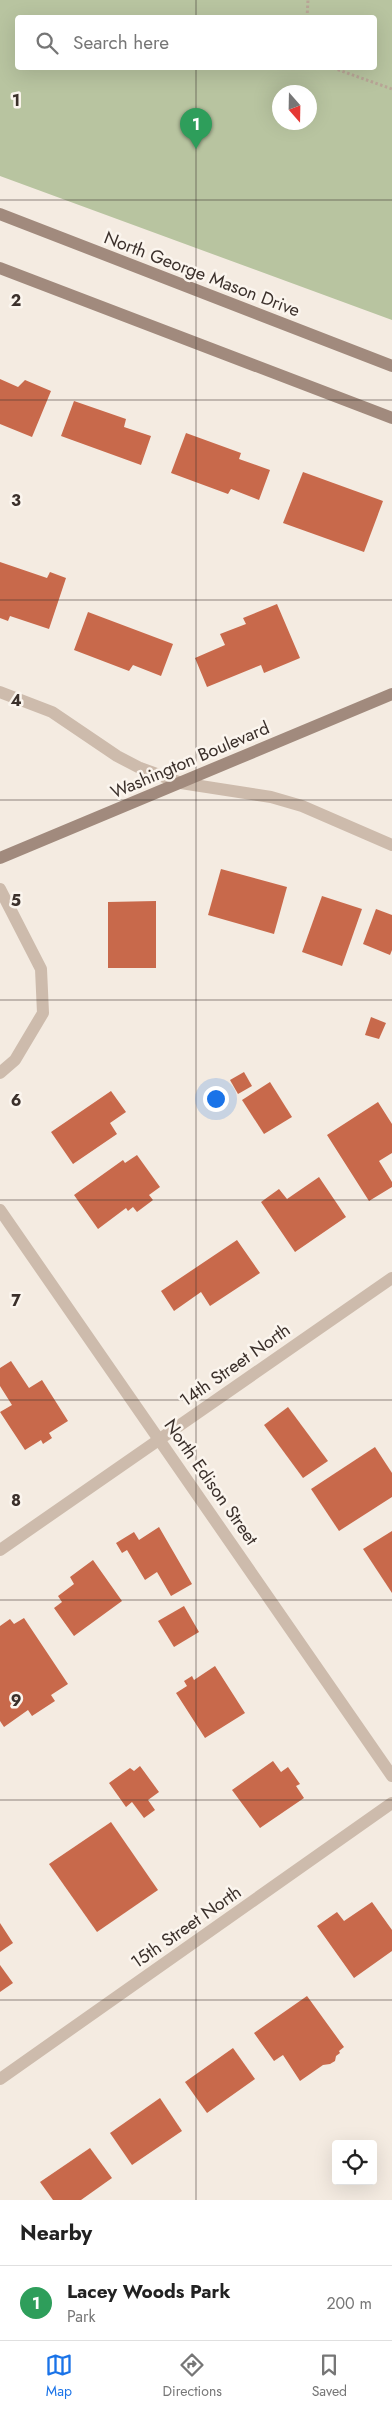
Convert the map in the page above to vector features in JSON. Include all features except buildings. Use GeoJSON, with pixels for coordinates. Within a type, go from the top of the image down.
{"type":"FeatureCollection","features":[{"type":"Feature","properties":{"kind":"main road","name":"North George Mason Drive"},"geometry":{"type":"LineString","coordinates":[[0,214],[392,366]]}},
{"type":"Feature","properties":{"kind":"main road"},"geometry":{"type":"LineString","coordinates":[[0,268],[392,418]]}},
{"type":"Feature","properties":{"kind":"main road","name":"Washington Boulevard"},"geometry":{"type":"LineString","coordinates":[[0,858],[392,694]]}},
{"type":"Feature","properties":{"kind":"street"},"geometry":{"type":"LineString","coordinates":[[0,692],[52,712],[117,756],[140,768],[181,783],[271,797],[302,806],[392,845]]}},
{"type":"Feature","properties":{"kind":"street"},"geometry":{"type":"LineString","coordinates":[[0,889],[41,969],[43,1012],[15,1060],[0,1073]]}},
{"type":"Feature","properties":{"kind":"street","name":"North Edison Street"},"geometry":{"type":"LineString","coordinates":[[0,1210],[392,1776]]}},
{"type":"Feature","properties":{"kind":"street","name":"14th Street North"},"geometry":{"type":"LineString","coordinates":[[0,1550],[392,1278]]}},
{"type":"Feature","properties":{"kind":"street","name":"15th Street North"},"geometry":{"type":"LineString","coordinates":[[0,2079],[392,1804]]}},
{"type":"Feature","properties":{"kind":"path"},"geometry":{"type":"LineString","coordinates":[[307,15],[308,0]]}},
{"type":"Feature","properties":{"kind":"path"},"geometry":{"type":"LineString","coordinates":[[339,70],[392,89]]}},
{"type":"Feature","properties":{"kind":"green space"},"geometry":{"type":"Polygon","coordinates":[[[0,0],[392,0],[392,320],[0,176],[0,0]]]}},
{"type":"Feature","properties":{"kind":"place","name":"Lacey Woods Park"},"geometry":{"type":"Point","coordinates":[196,149]}}]}
